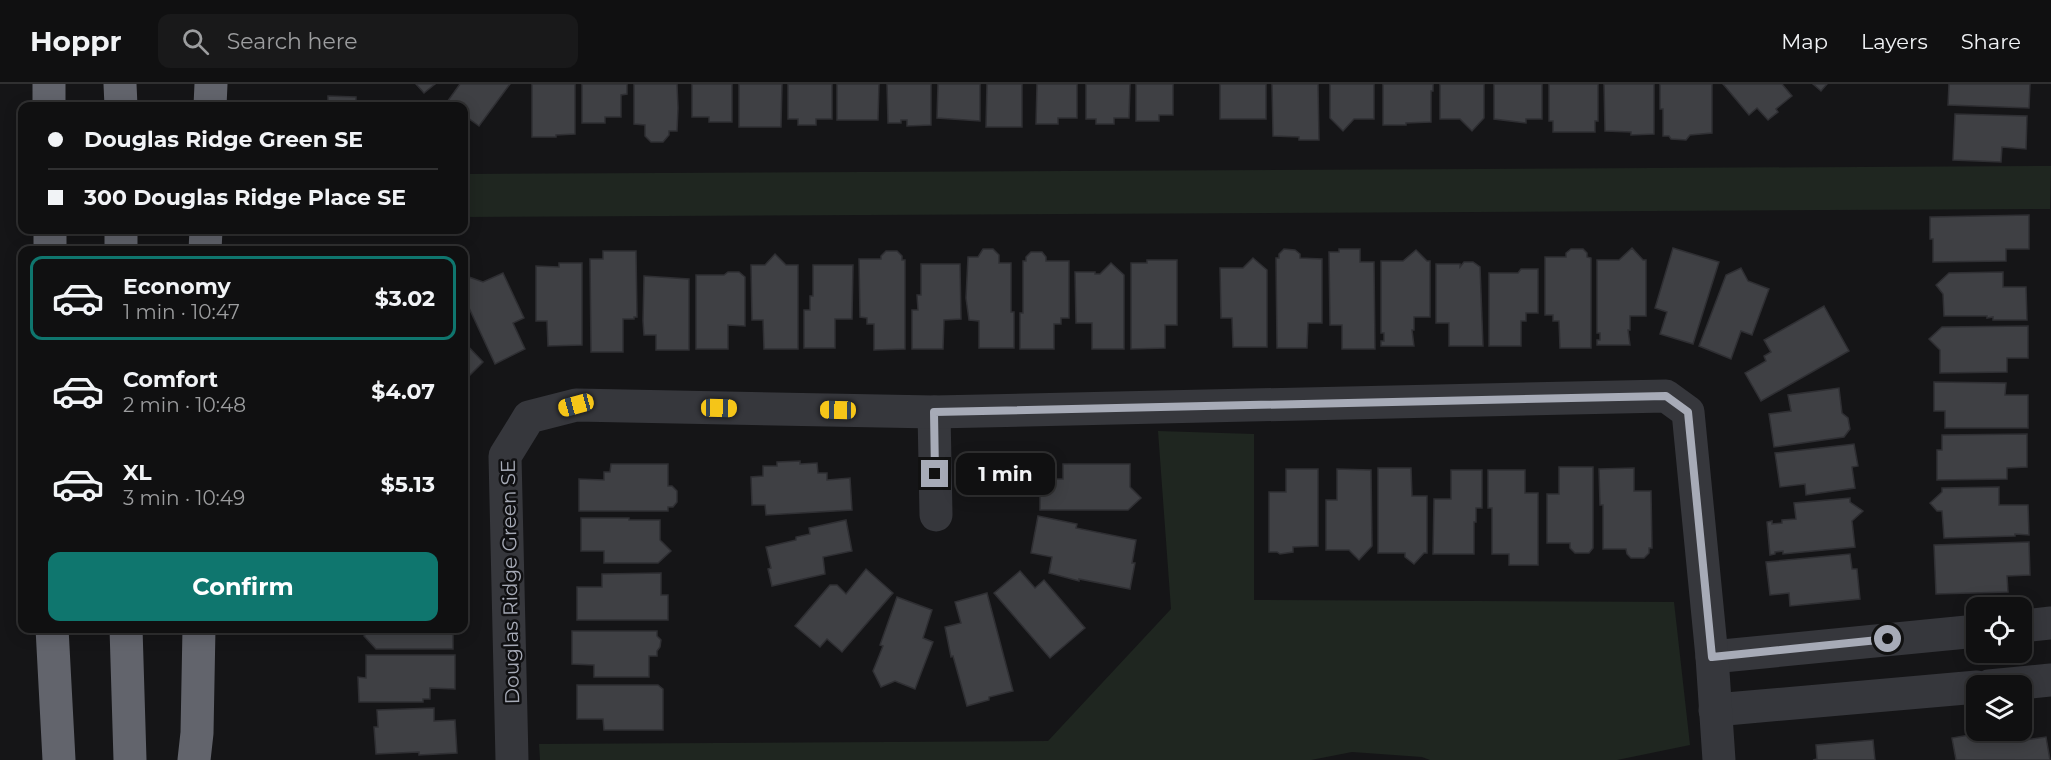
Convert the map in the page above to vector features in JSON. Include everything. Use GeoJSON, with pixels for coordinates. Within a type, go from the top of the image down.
{"type":"FeatureCollection","features":[{"type":"Feature","properties":{"kind":"highway"},"geometry":{"type":"LineString","coordinates":[[49,84],[49,102]]}},
{"type":"Feature","properties":{"kind":"highway"},"geometry":{"type":"LineString","coordinates":[[120,84],[121,102]]}},
{"type":"Feature","properties":{"kind":"highway"},"geometry":{"type":"LineString","coordinates":[[210,102],[211,84]]}},
{"type":"Feature","properties":{"kind":"highway"},"geometry":{"type":"LineString","coordinates":[[52,633],[59,760]]}},
{"type":"Feature","properties":{"kind":"highway"},"geometry":{"type":"LineString","coordinates":[[126,633],[130,760]]}},
{"type":"Feature","properties":{"kind":"highway"},"geometry":{"type":"LineString","coordinates":[[194,760],[197,734],[199,633]]}},
{"type":"Feature","properties":{"kind":"street","name":"Douglas Ridge Green SE"},"geometry":{"type":"LineString","coordinates":[[512,760],[505,456],[529,417],[576,405],[934,412],[1666,396],[1688,412],[1712,657],[1719,760]]}},
{"type":"Feature","properties":{"kind":"street"},"geometry":{"type":"LineString","coordinates":[[934,412],[936,516]]}},
{"type":"Feature","properties":{"kind":"street"},"geometry":{"type":"LineString","coordinates":[[2032,625],[2051,623]]}},
{"type":"Feature","properties":{"kind":"street"},"geometry":{"type":"LineString","coordinates":[[1712,657],[1966,632]]}},
{"type":"Feature","properties":{"kind":"street"},"geometry":{"type":"LineString","coordinates":[[2032,682],[2051,680]]}},
{"type":"Feature","properties":{"kind":"street"},"geometry":{"type":"LineString","coordinates":[[1715,710],[1966,688]]}},
{"type":"Feature","properties":{"kind":"shaded area"},"geometry":{"type":"Polygon","coordinates":[[[2051,166],[2050,209],[468,217],[468,174],[2051,166]]]}},
{"type":"Feature","properties":{"kind":"shaded area"},"geometry":{"type":"Polygon","coordinates":[[[1158,431],[1254,434],[1254,600],[1674,602],[1690,745],[1617,760],[1430,760],[1422,757],[1352,752],[1311,760],[540,760],[539,744],[1048,741],[1171,609],[1158,431]]]}},
{"type":"Feature","properties":{"kind":"building"},"geometry":{"type":"Polygon","coordinates":[[[416,84],[435,84],[424,93],[416,84]]]}},
{"type":"Feature","properties":{"kind":"building"},"geometry":{"type":"Polygon","coordinates":[[[460,84],[510,84],[479,126],[468,118],[468,102],[447,102],[460,84]]]}},
{"type":"Feature","properties":{"kind":"building"},"geometry":{"type":"Polygon","coordinates":[[[532,84],[575,84],[575,134],[532,137],[532,84]]]}},
{"type":"Feature","properties":{"kind":"building"},"geometry":{"type":"Polygon","coordinates":[[[582,84],[627,84],[627,94],[621,95],[621,117],[605,117],[605,123],[582,123],[582,84]]]}},
{"type":"Feature","properties":{"kind":"building"},"geometry":{"type":"Polygon","coordinates":[[[634,84],[677,84],[677,131],[669,131],[669,135],[663,142],[651,142],[645,136],[645,125],[634,124],[634,84]]]}},
{"type":"Feature","properties":{"kind":"building"},"geometry":{"type":"Polygon","coordinates":[[[692,84],[732,84],[732,122],[709,122],[709,117],[692,117],[692,84]]]}},
{"type":"Feature","properties":{"kind":"building"},"geometry":{"type":"Polygon","coordinates":[[[739,84],[782,84],[781,127],[739,127],[739,84]]]}},
{"type":"Feature","properties":{"kind":"building"},"geometry":{"type":"Polygon","coordinates":[[[788,84],[832,84],[832,119],[816,119],[816,125],[798,125],[798,119],[788,119],[788,84]]]}},
{"type":"Feature","properties":{"kind":"building"},"geometry":{"type":"Polygon","coordinates":[[[837,84],[879,84],[878,120],[837,120],[837,84]]]}},
{"type":"Feature","properties":{"kind":"building"},"geometry":{"type":"Polygon","coordinates":[[[887,84],[931,84],[931,125],[907,126],[907,120],[901,120],[901,123],[888,123],[887,84]]]}},
{"type":"Feature","properties":{"kind":"building"},"geometry":{"type":"Polygon","coordinates":[[[938,84],[980,84],[980,121],[937,118],[938,84]]]}},
{"type":"Feature","properties":{"kind":"building"},"geometry":{"type":"Polygon","coordinates":[[[987,84],[1022,84],[1022,127],[986,127],[987,84]]]}},
{"type":"Feature","properties":{"kind":"building"},"geometry":{"type":"Polygon","coordinates":[[[1037,84],[1077,84],[1077,118],[1058,118],[1058,124],[1036,124],[1037,84]]]}},
{"type":"Feature","properties":{"kind":"building"},"geometry":{"type":"Polygon","coordinates":[[[1086,84],[1130,84],[1129,118],[1114,118],[1114,124],[1096,124],[1096,119],[1086,119],[1086,84]]]}},
{"type":"Feature","properties":{"kind":"building"},"geometry":{"type":"Polygon","coordinates":[[[1136,84],[1173,84],[1173,115],[1159,115],[1159,121],[1136,121],[1136,84]]]}},
{"type":"Feature","properties":{"kind":"building"},"geometry":{"type":"Polygon","coordinates":[[[1220,84],[1266,84],[1266,119],[1220,119],[1220,84]]]}},
{"type":"Feature","properties":{"kind":"building"},"geometry":{"type":"Polygon","coordinates":[[[1272,84],[1318,84],[1319,140],[1273,136],[1272,84]]]}},
{"type":"Feature","properties":{"kind":"building"},"geometry":{"type":"Polygon","coordinates":[[[1330,84],[1374,84],[1374,119],[1354,119],[1343,131],[1330,118],[1330,84]]]}},
{"type":"Feature","properties":{"kind":"building"},"geometry":{"type":"Polygon","coordinates":[[[1383,84],[1433,84],[1431,122],[1383,125],[1383,84]]]}},
{"type":"Feature","properties":{"kind":"building"},"geometry":{"type":"Polygon","coordinates":[[[1440,84],[1484,84],[1484,118],[1472,131],[1460,119],[1440,119],[1440,84]]]}},
{"type":"Feature","properties":{"kind":"building"},"geometry":{"type":"Polygon","coordinates":[[[1494,84],[1542,84],[1542,119],[1526,119],[1526,123],[1494,119],[1494,84]]]}},
{"type":"Feature","properties":{"kind":"building"},"geometry":{"type":"Polygon","coordinates":[[[1549,84],[1598,84],[1598,121],[1595,121],[1595,132],[1553,132],[1553,121],[1549,121],[1549,84]]]}},
{"type":"Feature","properties":{"kind":"building"},"geometry":{"type":"Polygon","coordinates":[[[1604,84],[1654,84],[1654,134],[1631,135],[1631,132],[1605,131],[1604,84]]]}},
{"type":"Feature","properties":{"kind":"building"},"geometry":{"type":"Polygon","coordinates":[[[1660,84],[1712,84],[1712,133],[1690,135],[1686,140],[1663,136],[1660,84]]]}},
{"type":"Feature","properties":{"kind":"building"},"geometry":{"type":"Polygon","coordinates":[[[1723,84],[1782,84],[1792,96],[1776,109],[1778,112],[1768,120],[1757,108],[1749,115],[1723,84]]]}},
{"type":"Feature","properties":{"kind":"building"},"geometry":{"type":"Polygon","coordinates":[[[1813,84],[1827,84],[1821,91],[1813,84]]]}},
{"type":"Feature","properties":{"kind":"building"},"geometry":{"type":"Polygon","coordinates":[[[1949,84],[2030,84],[2029,108],[1948,105],[1949,84]]]}},
{"type":"Feature","properties":{"kind":"building"},"geometry":{"type":"Polygon","coordinates":[[[328,96],[356,97],[356,102],[328,102],[328,96]]]}},
{"type":"Feature","properties":{"kind":"building"},"geometry":{"type":"Polygon","coordinates":[[[1955,114],[2027,116],[2026,149],[2002,147],[2001,162],[1953,160],[1955,114]]]}},
{"type":"Feature","properties":{"kind":"building"},"geometry":{"type":"Polygon","coordinates":[[[2029,215],[2029,249],[2006,249],[2006,261],[1933,262],[1930,217],[2029,215]]]}},
{"type":"Feature","properties":{"kind":"building"},"geometry":{"type":"Polygon","coordinates":[[[1632,248],[1643,260],[1646,260],[1646,316],[1630,316],[1630,330],[1628,330],[1630,345],[1597,345],[1600,333],[1597,333],[1597,260],[1619,260],[1632,248]]]}},
{"type":"Feature","properties":{"kind":"building"},"geometry":{"type":"Polygon","coordinates":[[[1673,248],[1719,262],[1693,344],[1660,334],[1667,312],[1655,308],[1673,248]]]}},
{"type":"Feature","properties":{"kind":"building"},"geometry":{"type":"Polygon","coordinates":[[[983,249],[993,249],[999,255],[999,263],[1011,263],[1014,348],[979,348],[979,321],[969,320],[966,298],[968,257],[978,257],[983,249]]]}},
{"type":"Feature","properties":{"kind":"building"},"geometry":{"type":"Polygon","coordinates":[[[1284,249],[1295,250],[1300,254],[1300,258],[1322,259],[1322,323],[1308,323],[1307,348],[1277,348],[1276,258],[1279,258],[1279,254],[1284,249]]]}},
{"type":"Feature","properties":{"kind":"building"},"geometry":{"type":"Polygon","coordinates":[[[1339,249],[1360,249],[1360,262],[1374,262],[1375,349],[1342,349],[1342,325],[1330,325],[1329,252],[1339,252],[1339,249]]]}},
{"type":"Feature","properties":{"kind":"building"},"geometry":{"type":"Polygon","coordinates":[[[1571,249],[1583,249],[1587,257],[1591,258],[1591,348],[1560,348],[1559,321],[1553,321],[1553,315],[1545,315],[1545,257],[1566,257],[1566,253],[1571,249]]]}},
{"type":"Feature","properties":{"kind":"building"},"geometry":{"type":"Polygon","coordinates":[[[1416,250],[1427,261],[1430,261],[1430,317],[1414,317],[1414,330],[1412,330],[1414,346],[1381,346],[1384,333],[1381,333],[1381,261],[1403,261],[1416,250]]]}},
{"type":"Feature","properties":{"kind":"building"},"geometry":{"type":"Polygon","coordinates":[[[603,251],[636,251],[637,317],[623,319],[623,352],[591,352],[590,259],[603,259],[603,251]]]}},
{"type":"Feature","properties":{"kind":"building"},"geometry":{"type":"Polygon","coordinates":[[[886,251],[897,251],[902,256],[902,260],[905,260],[905,349],[874,350],[874,324],[867,324],[867,318],[860,317],[859,259],[881,259],[886,251]]]}},
{"type":"Feature","properties":{"kind":"building"},"geometry":{"type":"Polygon","coordinates":[[[1031,252],[1042,252],[1046,261],[1069,261],[1069,318],[1061,318],[1061,324],[1054,324],[1054,349],[1020,349],[1023,261],[1026,261],[1026,257],[1031,252]]]}},
{"type":"Feature","properties":{"kind":"building"},"geometry":{"type":"Polygon","coordinates":[[[775,254],[786,265],[798,265],[798,349],[764,349],[763,320],[752,320],[751,265],[765,265],[775,254]]]}},
{"type":"Feature","properties":{"kind":"building"},"geometry":{"type":"Polygon","coordinates":[[[1253,258],[1267,270],[1267,347],[1233,347],[1232,318],[1221,318],[1220,268],[1243,268],[1253,258]]]}},
{"type":"Feature","properties":{"kind":"building"},"geometry":{"type":"Polygon","coordinates":[[[1147,260],[1177,260],[1177,325],[1165,325],[1165,348],[1131,349],[1131,263],[1147,263],[1147,260]]]}},
{"type":"Feature","properties":{"kind":"building"},"geometry":{"type":"Polygon","coordinates":[[[1464,262],[1473,262],[1480,267],[1483,346],[1449,346],[1449,323],[1436,323],[1436,264],[1460,264],[1460,267],[1464,262]]]}},
{"type":"Feature","properties":{"kind":"building"},"geometry":{"type":"Polygon","coordinates":[[[559,263],[582,263],[582,345],[548,346],[547,321],[536,321],[536,266],[559,267],[559,263]]]}},
{"type":"Feature","properties":{"kind":"building"},"geometry":{"type":"Polygon","coordinates":[[[1111,263],[1124,275],[1124,349],[1092,349],[1092,323],[1076,323],[1075,272],[1100,274],[1111,263]]]}},
{"type":"Feature","properties":{"kind":"building"},"geometry":{"type":"Polygon","coordinates":[[[921,264],[960,264],[961,319],[944,320],[943,349],[912,349],[912,310],[918,310],[917,295],[921,295],[921,264]]]}},
{"type":"Feature","properties":{"kind":"building"},"geometry":{"type":"Polygon","coordinates":[[[813,265],[853,265],[852,319],[835,319],[835,348],[804,348],[804,310],[810,310],[810,296],[813,296],[813,265]]]}},
{"type":"Feature","properties":{"kind":"building"},"geometry":{"type":"Polygon","coordinates":[[[1741,268],[1748,281],[1769,289],[1752,335],[1741,331],[1731,359],[1699,346],[1726,275],[1741,268]]]}},
{"type":"Feature","properties":{"kind":"building"},"geometry":{"type":"Polygon","coordinates":[[[1521,269],[1538,269],[1538,313],[1526,313],[1526,321],[1521,321],[1521,346],[1489,346],[1489,273],[1518,273],[1521,269]]]}},
{"type":"Feature","properties":{"kind":"building"},"geometry":{"type":"Polygon","coordinates":[[[728,272],[739,272],[745,277],[745,326],[728,325],[728,349],[696,349],[696,275],[724,275],[728,272]]]}},
{"type":"Feature","properties":{"kind":"building"},"geometry":{"type":"Polygon","coordinates":[[[2003,272],[2003,287],[2026,287],[2027,320],[1993,320],[1993,317],[1987,318],[1987,316],[1944,316],[1943,294],[1936,285],[1949,273],[2003,272]]]}},
{"type":"Feature","properties":{"kind":"building"},"geometry":{"type":"Polygon","coordinates":[[[503,273],[524,318],[513,323],[525,349],[495,364],[468,306],[469,277],[483,282],[503,273]]]}},
{"type":"Feature","properties":{"kind":"building"},"geometry":{"type":"Polygon","coordinates":[[[644,276],[689,279],[689,350],[656,350],[656,335],[644,335],[644,276]]]}},
{"type":"Feature","properties":{"kind":"building"},"geometry":{"type":"Polygon","coordinates":[[[1824,306],[1849,351],[1761,401],[1745,373],[1766,361],[1764,356],[1771,352],[1764,340],[1824,306]]]}},
{"type":"Feature","properties":{"kind":"building"},"geometry":{"type":"Polygon","coordinates":[[[2028,326],[2028,358],[2007,358],[2007,372],[1940,373],[1940,350],[1929,339],[1942,327],[2028,326]]]}},
{"type":"Feature","properties":{"kind":"building"},"geometry":{"type":"Polygon","coordinates":[[[468,346],[483,362],[468,377],[468,346]]]}},
{"type":"Feature","properties":{"kind":"building"},"geometry":{"type":"Polygon","coordinates":[[[1934,382],[2006,383],[2005,395],[2028,395],[2028,428],[1945,428],[1945,411],[1934,411],[1934,382]]]}},
{"type":"Feature","properties":{"kind":"building"},"geometry":{"type":"Polygon","coordinates":[[[1839,388],[1842,413],[1848,418],[1850,429],[1844,437],[1774,447],[1769,414],[1791,411],[1788,395],[1839,388]]]}},
{"type":"Feature","properties":{"kind":"building"},"geometry":{"type":"Polygon","coordinates":[[[2027,434],[2027,467],[2007,468],[2007,479],[1937,480],[1937,450],[1942,450],[1942,435],[2027,434]]]}},
{"type":"Feature","properties":{"kind":"building"},"geometry":{"type":"Polygon","coordinates":[[[1854,444],[1858,466],[1852,467],[1855,488],[1806,495],[1805,484],[1780,487],[1775,453],[1854,444]]]}},
{"type":"Feature","properties":{"kind":"building"},"geometry":{"type":"Polygon","coordinates":[[[800,461],[800,464],[817,463],[818,473],[827,473],[827,480],[850,478],[852,510],[766,515],[765,505],[752,505],[751,477],[763,476],[763,466],[777,466],[777,462],[800,461]]]}},
{"type":"Feature","properties":{"kind":"building"},"geometry":{"type":"Polygon","coordinates":[[[611,464],[668,464],[668,486],[672,486],[677,491],[677,502],[673,507],[668,507],[668,511],[579,511],[579,479],[604,480],[604,472],[610,472],[611,464]]]}},
{"type":"Feature","properties":{"kind":"building"},"geometry":{"type":"Polygon","coordinates":[[[1063,464],[1130,464],[1130,487],[1141,498],[1128,510],[1040,510],[1040,479],[1063,479],[1063,464]]]}},
{"type":"Feature","properties":{"kind":"building"},"geometry":{"type":"Polygon","coordinates":[[[1559,467],[1593,467],[1593,548],[1589,553],[1575,553],[1570,548],[1570,543],[1547,543],[1547,494],[1559,494],[1559,467]]]}},
{"type":"Feature","properties":{"kind":"building"},"geometry":{"type":"Polygon","coordinates":[[[1378,468],[1411,468],[1412,496],[1427,496],[1427,553],[1424,553],[1414,564],[1405,557],[1405,553],[1378,553],[1378,468]]]}},
{"type":"Feature","properties":{"kind":"building"},"geometry":{"type":"Polygon","coordinates":[[[1634,468],[1634,491],[1651,491],[1652,548],[1649,548],[1649,553],[1644,558],[1631,558],[1626,549],[1603,549],[1603,505],[1600,505],[1599,469],[1634,468]]]}},
{"type":"Feature","properties":{"kind":"building"},"geometry":{"type":"Polygon","coordinates":[[[1286,469],[1318,469],[1318,546],[1293,547],[1293,552],[1280,554],[1269,552],[1269,492],[1286,492],[1286,469]]]}},
{"type":"Feature","properties":{"kind":"building"},"geometry":{"type":"Polygon","coordinates":[[[1337,469],[1371,470],[1372,546],[1359,560],[1349,550],[1326,550],[1326,500],[1337,500],[1337,469]]]}},
{"type":"Feature","properties":{"kind":"building"},"geometry":{"type":"Polygon","coordinates":[[[1451,470],[1482,470],[1482,508],[1476,508],[1474,554],[1433,554],[1434,499],[1451,499],[1451,470]]]}},
{"type":"Feature","properties":{"kind":"building"},"geometry":{"type":"Polygon","coordinates":[[[1488,470],[1525,470],[1525,493],[1538,493],[1538,565],[1509,565],[1509,554],[1492,554],[1492,508],[1488,508],[1488,470]]]}},
{"type":"Feature","properties":{"kind":"building"},"geometry":{"type":"Polygon","coordinates":[[[1999,487],[1999,505],[2028,505],[2029,535],[1944,538],[1942,511],[1937,511],[1930,503],[1942,492],[1942,488],[1999,487]]]}},
{"type":"Feature","properties":{"kind":"building"},"geometry":{"type":"Polygon","coordinates":[[[1850,498],[1850,502],[1863,511],[1852,521],[1855,547],[1783,554],[1783,551],[1770,555],[1767,522],[1782,523],[1782,520],[1796,519],[1794,503],[1850,498]]]}},
{"type":"Feature","properties":{"kind":"building"},"geometry":{"type":"Polygon","coordinates":[[[1038,516],[1077,524],[1076,528],[1136,540],[1132,563],[1135,563],[1130,589],[1079,579],[1079,581],[1049,573],[1052,557],[1031,553],[1038,516]]]}},
{"type":"Feature","properties":{"kind":"building"},"geometry":{"type":"Polygon","coordinates":[[[581,518],[660,520],[660,540],[671,551],[658,563],[604,563],[604,551],[581,551],[581,518]]]}},
{"type":"Feature","properties":{"kind":"building"},"geometry":{"type":"Polygon","coordinates":[[[846,520],[852,551],[823,557],[825,574],[772,586],[766,547],[810,534],[809,528],[846,520]]]}},
{"type":"Feature","properties":{"kind":"building"},"geometry":{"type":"Polygon","coordinates":[[[2029,542],[2030,575],[2007,576],[2008,592],[1936,594],[1934,545],[2029,542]]]}},
{"type":"Feature","properties":{"kind":"building"},"geometry":{"type":"Polygon","coordinates":[[[1850,554],[1852,569],[1857,569],[1860,599],[1790,606],[1789,593],[1770,595],[1766,562],[1850,554]]]}},
{"type":"Feature","properties":{"kind":"building"},"geometry":{"type":"Polygon","coordinates":[[[866,569],[893,593],[842,652],[827,639],[820,647],[795,626],[830,585],[837,585],[846,594],[866,569]]]}},
{"type":"Feature","properties":{"kind":"building"},"geometry":{"type":"Polygon","coordinates":[[[1020,571],[1035,588],[1044,580],[1085,628],[1050,658],[994,593],[1020,571]]]}},
{"type":"Feature","properties":{"kind":"building"},"geometry":{"type":"Polygon","coordinates":[[[661,573],[661,595],[668,595],[668,620],[577,620],[577,587],[602,587],[602,574],[661,573]]]}},
{"type":"Feature","properties":{"kind":"building"},"geometry":{"type":"Polygon","coordinates":[[[987,593],[1013,691],[967,706],[953,656],[951,657],[945,627],[961,623],[955,602],[987,593]]]}},
{"type":"Feature","properties":{"kind":"building"},"geometry":{"type":"Polygon","coordinates":[[[897,597],[932,610],[923,638],[933,642],[915,689],[895,681],[881,687],[873,671],[897,597]]]}},
{"type":"Feature","properties":{"kind":"building"},"geometry":{"type":"Polygon","coordinates":[[[572,631],[657,631],[657,636],[661,640],[660,647],[657,656],[649,656],[649,677],[594,677],[594,665],[572,664],[572,631]]]}},
{"type":"Feature","properties":{"kind":"building"},"geometry":{"type":"Polygon","coordinates":[[[367,633],[453,633],[453,649],[376,649],[364,636],[367,633]]]}},
{"type":"Feature","properties":{"kind":"building"},"geometry":{"type":"Polygon","coordinates":[[[366,655],[455,655],[455,689],[430,688],[430,699],[423,699],[423,702],[359,702],[358,677],[366,678],[366,655]]]}},
{"type":"Feature","properties":{"kind":"building"},"geometry":{"type":"Polygon","coordinates":[[[577,685],[658,685],[663,689],[663,730],[604,730],[603,719],[577,719],[577,685]]]}},
{"type":"Feature","properties":{"kind":"building"},"geometry":{"type":"Polygon","coordinates":[[[434,708],[434,721],[455,720],[457,753],[376,754],[374,727],[378,727],[377,710],[434,708]]]}},
{"type":"Feature","properties":{"kind":"building"},"geometry":{"type":"Polygon","coordinates":[[[1966,736],[1966,741],[2032,741],[2032,739],[2046,737],[2050,760],[1956,760],[1952,738],[1966,736]]]}},
{"type":"Feature","properties":{"kind":"building"},"geometry":{"type":"Polygon","coordinates":[[[1873,740],[1875,760],[1813,760],[1817,759],[1816,745],[1873,740]]]}},
{"type":"Feature","properties":{"kind":"route"},"geometry":{"type":"LineString","coordinates":[[935,474],[934,412],[1666,396],[1688,412],[1712,657],[1888,639]]}}]}
